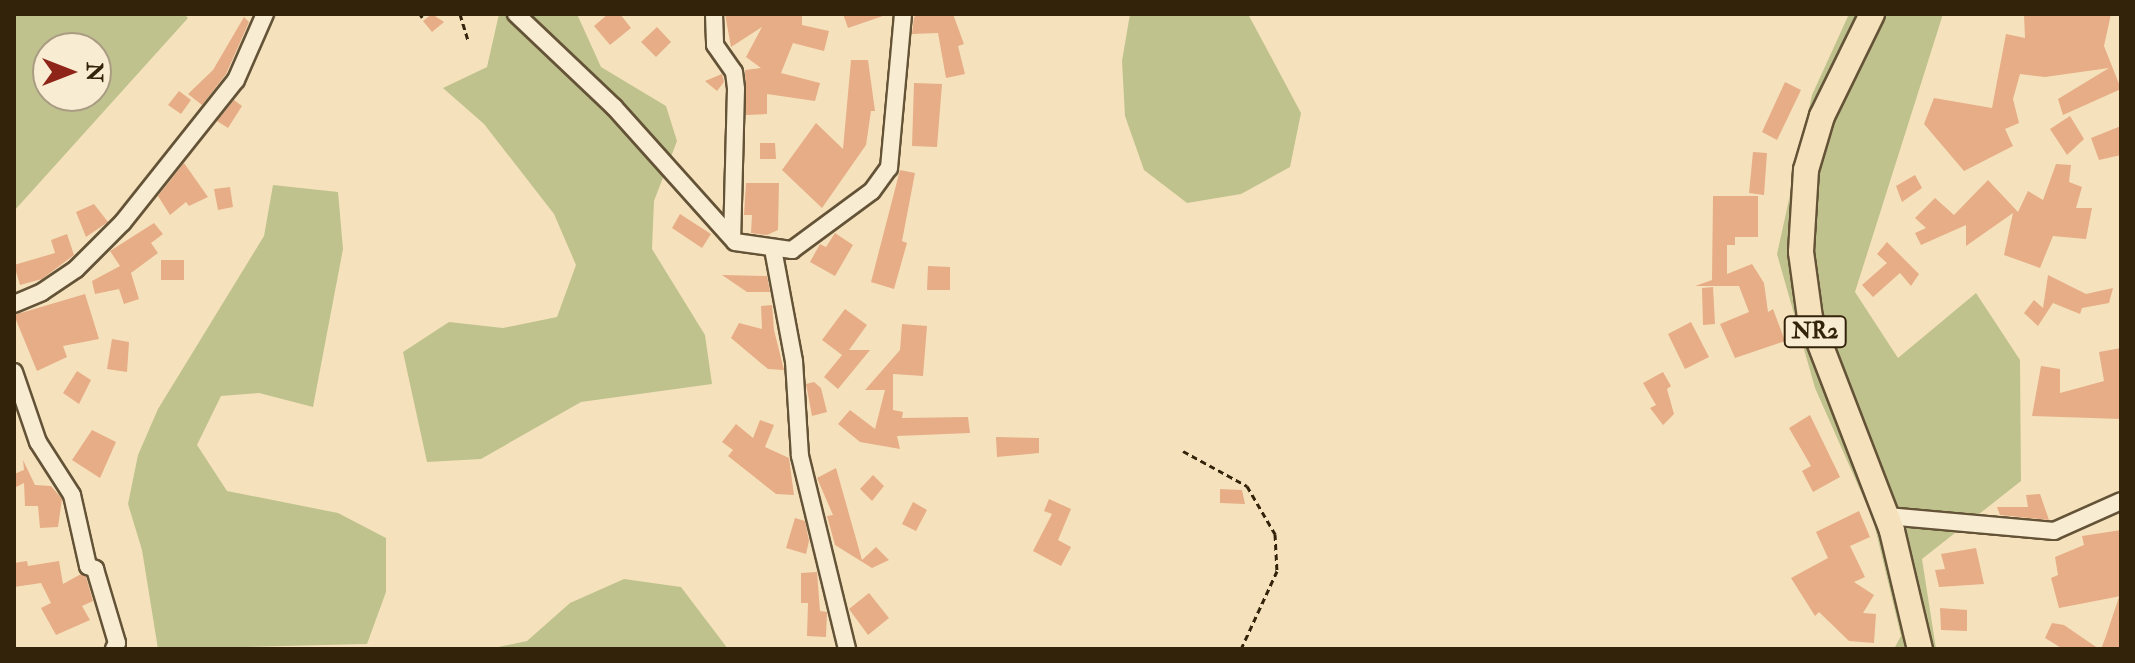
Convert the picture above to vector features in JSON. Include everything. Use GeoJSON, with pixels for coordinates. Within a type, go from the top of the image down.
{"type":"FeatureCollection","features":[{"type":"Feature","properties":{"kind":"highway","name":"NR2"},"geometry":{"type":"LineString","coordinates":[[1872,14],[1822,116],[1800,212],[1810,318],[1887,516],[1920,649]]}},
{"type":"Feature","properties":{"kind":"street"},"geometry":{"type":"LineString","coordinates":[[14,304],[42,292],[76,269],[123,222],[236,80],[265,14]]}},
{"type":"Feature","properties":{"kind":"street"},"geometry":{"type":"LineString","coordinates":[[516,14],[614,107],[735,242],[792,250],[872,191],[889,168],[903,14]]}},
{"type":"Feature","properties":{"kind":"street"},"geometry":{"type":"LineString","coordinates":[[714,14],[715,45],[734,72],[736,89],[732,237]]}},
{"type":"Feature","properties":{"kind":"street"},"geometry":{"type":"LineString","coordinates":[[773,249],[794,361],[800,456],[847,649]]}},
{"type":"Feature","properties":{"kind":"street"},"geometry":{"type":"LineString","coordinates":[[14,372],[38,442],[72,495],[88,566],[95,569],[117,643],[114,649]]}},
{"type":"Feature","properties":{"kind":"street"},"geometry":{"type":"LineString","coordinates":[[1887,516],[2054,531],[2121,501]]}},
{"type":"Feature","properties":{"kind":"path"},"geometry":{"type":"LineString","coordinates":[[460,14],[468,41]]}},
{"type":"Feature","properties":{"kind":"path"},"geometry":{"type":"LineString","coordinates":[[1183,451],[1247,486],[1275,534],[1277,571],[1241,649]]}},
{"type":"Feature","properties":{"kind":"green space"},"geometry":{"type":"Polygon","coordinates":[[[14,14],[184,14],[188,18],[112,102],[112,32],[32,32],[32,112],[103,112],[14,211],[14,14]]]}},
{"type":"Feature","properties":{"kind":"green space"},"geometry":{"type":"Polygon","coordinates":[[[499,14],[577,14],[601,67],[666,106],[677,141],[654,201],[652,249],[705,335],[712,384],[581,402],[481,459],[427,462],[403,352],[449,322],[503,328],[557,317],[576,265],[554,214],[484,124],[443,88],[487,67],[499,14]]]}},
{"type":"Feature","properties":{"kind":"green space"},"geometry":{"type":"Polygon","coordinates":[[[1130,14],[1248,14],[1301,113],[1290,167],[1241,194],[1187,203],[1144,170],[1125,116],[1122,61],[1130,14]]]}},
{"type":"Feature","properties":{"kind":"green space"},"geometry":{"type":"Polygon","coordinates":[[[1849,14],[1943,14],[1855,292],[1898,358],[1976,293],[2020,360],[2021,481],[1922,559],[1936,649],[1894,649],[1901,636],[1873,519],[1815,388],[1777,254],[1812,95],[1849,14]]]}},
{"type":"Feature","properties":{"kind":"green space"},"geometry":{"type":"Polygon","coordinates":[[[273,185],[338,192],[343,249],[313,407],[259,393],[221,396],[197,445],[227,491],[338,513],[386,538],[386,592],[367,644],[158,649],[142,550],[128,504],[138,455],[158,409],[264,236],[273,185]]]}},
{"type":"Feature","properties":{"kind":"green space"},"geometry":{"type":"Polygon","coordinates":[[[624,579],[681,587],[728,649],[489,649],[527,641],[570,603],[624,579]]]}},
{"type":"Feature","properties":{"kind":"building"},"geometry":{"type":"Polygon","coordinates":[[[432,14],[444,22],[432,32],[423,21],[432,14]]]}},
{"type":"Feature","properties":{"kind":"building"},"geometry":{"type":"Polygon","coordinates":[[[608,14],[620,14],[631,28],[610,45],[594,26],[608,14]]]}},
{"type":"Feature","properties":{"kind":"building"},"geometry":{"type":"Polygon","coordinates":[[[725,14],[802,14],[802,25],[829,31],[824,51],[793,43],[781,73],[820,83],[815,101],[767,94],[767,114],[746,115],[745,70],[761,68],[746,57],[762,27],[731,47],[725,14]]]}},
{"type":"Feature","properties":{"kind":"building"},"geometry":{"type":"Polygon","coordinates":[[[843,14],[883,14],[883,16],[848,28],[843,14]]]}},
{"type":"Feature","properties":{"kind":"building"},"geometry":{"type":"Polygon","coordinates":[[[919,14],[953,14],[964,44],[958,46],[965,74],[946,78],[938,33],[912,34],[914,17],[919,14]]]}},
{"type":"Feature","properties":{"kind":"building"},"geometry":{"type":"Polygon","coordinates":[[[2024,14],[2111,14],[2104,46],[2121,89],[2063,115],[2058,99],[2109,68],[2045,77],[2020,74],[2013,99],[2019,123],[2005,129],[2013,146],[1964,171],[1924,124],[1934,98],[1992,108],[2006,34],[2025,38],[2024,14]]]}},
{"type":"Feature","properties":{"kind":"building"},"geometry":{"type":"Polygon","coordinates":[[[244,17],[249,22],[226,74],[202,105],[188,94],[213,70],[244,17]]]}},
{"type":"Feature","properties":{"kind":"building"},"geometry":{"type":"Polygon","coordinates":[[[657,27],[671,42],[656,57],[641,42],[657,27]]]}},
{"type":"Feature","properties":{"kind":"building"},"geometry":{"type":"Polygon","coordinates":[[[851,60],[868,60],[875,111],[871,111],[866,145],[822,208],[782,170],[816,123],[843,149],[851,60]]]}},
{"type":"Feature","properties":{"kind":"building"},"geometry":{"type":"Polygon","coordinates":[[[722,74],[724,82],[717,91],[705,81],[722,74]]]}},
{"type":"Feature","properties":{"kind":"building"},"geometry":{"type":"Polygon","coordinates":[[[1785,82],[1801,90],[1777,140],[1762,132],[1785,82]]]}},
{"type":"Feature","properties":{"kind":"building"},"geometry":{"type":"Polygon","coordinates":[[[914,83],[942,84],[937,147],[912,146],[914,83]]]}},
{"type":"Feature","properties":{"kind":"building"},"geometry":{"type":"Polygon","coordinates":[[[179,91],[191,100],[181,114],[168,105],[179,91]]]}},
{"type":"Feature","properties":{"kind":"building"},"geometry":{"type":"Polygon","coordinates":[[[234,100],[242,106],[228,128],[217,121],[234,100]]]}},
{"type":"Feature","properties":{"kind":"building"},"geometry":{"type":"Polygon","coordinates":[[[2070,116],[2084,139],[2067,155],[2050,129],[2070,116]]]}},
{"type":"Feature","properties":{"kind":"building"},"geometry":{"type":"Polygon","coordinates":[[[2121,126],[2121,155],[2099,160],[2091,138],[2121,126]]]}},
{"type":"Feature","properties":{"kind":"building"},"geometry":{"type":"Polygon","coordinates":[[[760,143],[775,143],[776,159],[760,159],[760,143]]]}},
{"type":"Feature","properties":{"kind":"building"},"geometry":{"type":"Polygon","coordinates":[[[1753,152],[1767,153],[1764,195],[1749,193],[1753,152]]]}},
{"type":"Feature","properties":{"kind":"building"},"geometry":{"type":"Polygon","coordinates":[[[184,163],[208,197],[189,206],[186,202],[170,215],[158,196],[184,163]]]}},
{"type":"Feature","properties":{"kind":"building"},"geometry":{"type":"Polygon","coordinates":[[[2056,164],[2071,165],[2069,182],[2082,187],[2076,208],[2092,208],[2086,239],[2053,236],[2040,268],[2004,255],[2013,213],[1966,246],[1966,225],[1921,245],[1915,233],[1926,228],[1915,218],[1935,198],[1954,215],[1988,180],[2018,212],[2028,191],[2043,200],[2056,164]]]}},
{"type":"Feature","properties":{"kind":"building"},"geometry":{"type":"Polygon","coordinates":[[[900,170],[915,173],[902,241],[907,243],[894,289],[871,282],[900,170]]]}},
{"type":"Feature","properties":{"kind":"building"},"geometry":{"type":"Polygon","coordinates":[[[1915,175],[1922,188],[1902,202],[1896,186],[1915,175]]]}},
{"type":"Feature","properties":{"kind":"building"},"geometry":{"type":"Polygon","coordinates":[[[746,183],[779,183],[778,230],[767,235],[751,233],[752,215],[744,215],[746,183]]]}},
{"type":"Feature","properties":{"kind":"building"},"geometry":{"type":"Polygon","coordinates":[[[230,187],[233,207],[218,210],[214,189],[230,187]]]}},
{"type":"Feature","properties":{"kind":"building"},"geometry":{"type":"Polygon","coordinates":[[[1713,196],[1758,196],[1758,237],[1735,237],[1735,245],[1727,245],[1727,274],[1752,264],[1764,283],[1768,312],[1773,309],[1785,341],[1735,358],[1720,324],[1749,312],[1739,286],[1695,286],[1712,280],[1713,196]]]}},
{"type":"Feature","properties":{"kind":"building"},"geometry":{"type":"Polygon","coordinates":[[[94,204],[108,222],[86,237],[76,212],[94,204]]]}},
{"type":"Feature","properties":{"kind":"building"},"geometry":{"type":"Polygon","coordinates":[[[680,214],[711,234],[702,248],[672,228],[680,214]]]}},
{"type":"Feature","properties":{"kind":"building"},"geometry":{"type":"Polygon","coordinates":[[[154,223],[163,234],[151,243],[158,253],[131,273],[139,299],[124,304],[119,289],[95,294],[92,281],[120,266],[110,251],[154,223]]]}},
{"type":"Feature","properties":{"kind":"building"},"geometry":{"type":"Polygon","coordinates":[[[835,233],[853,245],[835,276],[810,262],[820,244],[826,247],[835,233]]]}},
{"type":"Feature","properties":{"kind":"building"},"geometry":{"type":"Polygon","coordinates":[[[67,234],[74,255],[42,279],[20,285],[14,265],[55,253],[51,240],[67,234]]]}},
{"type":"Feature","properties":{"kind":"building"},"geometry":{"type":"Polygon","coordinates":[[[1887,242],[1919,274],[1911,286],[1900,273],[1873,297],[1862,285],[1887,263],[1877,254],[1887,242]]]}},
{"type":"Feature","properties":{"kind":"building"},"geometry":{"type":"Polygon","coordinates":[[[161,260],[184,260],[184,280],[161,280],[161,260]]]}},
{"type":"Feature","properties":{"kind":"building"},"geometry":{"type":"Polygon","coordinates":[[[928,266],[950,267],[950,290],[927,290],[928,266]]]}},
{"type":"Feature","properties":{"kind":"building"},"geometry":{"type":"Polygon","coordinates":[[[722,275],[767,276],[770,292],[747,292],[722,275]]]}},
{"type":"Feature","properties":{"kind":"building"},"geometry":{"type":"Polygon","coordinates":[[[2048,275],[2086,294],[2113,288],[2109,303],[2082,308],[2080,314],[2053,303],[2038,326],[2024,313],[2034,300],[2043,308],[2048,275]]]}},
{"type":"Feature","properties":{"kind":"building"},"geometry":{"type":"Polygon","coordinates":[[[1713,287],[1715,324],[1703,325],[1702,288],[1713,287]]]}},
{"type":"Feature","properties":{"kind":"building"},"geometry":{"type":"Polygon","coordinates":[[[85,294],[99,339],[63,346],[67,357],[37,371],[14,315],[85,294]]]}},
{"type":"Feature","properties":{"kind":"building"},"geometry":{"type":"Polygon","coordinates":[[[772,305],[774,330],[784,370],[768,369],[731,338],[739,323],[762,329],[761,306],[772,305]]]}},
{"type":"Feature","properties":{"kind":"building"},"geometry":{"type":"Polygon","coordinates":[[[845,309],[867,325],[849,350],[870,350],[838,389],[824,377],[842,355],[822,340],[845,309]]]}},
{"type":"Feature","properties":{"kind":"building"},"geometry":{"type":"Polygon","coordinates":[[[1691,322],[1709,357],[1685,369],[1668,334],[1691,322]]]}},
{"type":"Feature","properties":{"kind":"building"},"geometry":{"type":"Polygon","coordinates":[[[902,324],[927,326],[923,376],[893,374],[893,410],[903,412],[902,418],[968,417],[970,433],[897,436],[900,449],[860,442],[838,424],[850,410],[875,429],[885,390],[865,390],[900,350],[902,324]]]}},
{"type":"Feature","properties":{"kind":"building"},"geometry":{"type":"Polygon","coordinates":[[[112,339],[129,342],[127,372],[107,369],[112,339]]]}},
{"type":"Feature","properties":{"kind":"building"},"geometry":{"type":"Polygon","coordinates":[[[2121,348],[2121,419],[2032,416],[2041,366],[2060,369],[2060,393],[2104,381],[2099,352],[2121,348]]]}},
{"type":"Feature","properties":{"kind":"building"},"geometry":{"type":"Polygon","coordinates":[[[77,371],[91,380],[79,404],[63,393],[77,371]]]}},
{"type":"Feature","properties":{"kind":"building"},"geometry":{"type":"Polygon","coordinates":[[[1663,372],[1671,386],[1667,389],[1674,414],[1663,425],[1650,408],[1656,405],[1643,383],[1663,372]]]}},
{"type":"Feature","properties":{"kind":"building"},"geometry":{"type":"Polygon","coordinates":[[[814,382],[821,388],[827,412],[812,416],[806,384],[814,382]]]}},
{"type":"Feature","properties":{"kind":"building"},"geometry":{"type":"Polygon","coordinates":[[[1810,415],[1840,477],[1813,492],[1802,471],[1811,466],[1789,428],[1810,415]]]}},
{"type":"Feature","properties":{"kind":"building"},"geometry":{"type":"Polygon","coordinates":[[[760,420],[774,425],[765,447],[789,458],[794,495],[776,494],[728,456],[733,450],[722,442],[736,424],[753,438],[760,420]]]}},
{"type":"Feature","properties":{"kind":"building"},"geometry":{"type":"Polygon","coordinates":[[[92,430],[116,442],[100,478],[72,460],[92,430]]]}},
{"type":"Feature","properties":{"kind":"building"},"geometry":{"type":"Polygon","coordinates":[[[996,437],[1039,438],[1039,453],[997,457],[996,437]]]}},
{"type":"Feature","properties":{"kind":"building"},"geometry":{"type":"Polygon","coordinates":[[[23,460],[35,485],[51,486],[62,499],[58,527],[40,528],[38,506],[25,506],[24,483],[14,488],[14,474],[24,470],[23,460]]]}},
{"type":"Feature","properties":{"kind":"building"},"geometry":{"type":"Polygon","coordinates":[[[836,468],[862,560],[876,547],[889,560],[872,568],[835,545],[827,516],[833,515],[817,478],[836,468]]]}},
{"type":"Feature","properties":{"kind":"building"},"geometry":{"type":"Polygon","coordinates":[[[873,475],[884,486],[872,501],[860,489],[873,475]]]}},
{"type":"Feature","properties":{"kind":"building"},"geometry":{"type":"Polygon","coordinates":[[[1220,489],[1242,490],[1245,504],[1220,503],[1220,489]]]}},
{"type":"Feature","properties":{"kind":"building"},"geometry":{"type":"Polygon","coordinates":[[[2040,494],[2049,520],[2000,515],[1997,507],[2028,507],[2026,495],[2040,494]]]}},
{"type":"Feature","properties":{"kind":"building"},"geometry":{"type":"Polygon","coordinates":[[[1049,499],[1071,509],[1058,540],[1071,547],[1061,566],[1033,551],[1052,514],[1044,511],[1049,499]]]}},
{"type":"Feature","properties":{"kind":"building"},"geometry":{"type":"Polygon","coordinates":[[[913,502],[927,510],[916,531],[902,524],[913,502]]]}},
{"type":"Feature","properties":{"kind":"building"},"geometry":{"type":"Polygon","coordinates":[[[1859,511],[1870,537],[1850,546],[1865,577],[1854,582],[1874,595],[1863,613],[1876,614],[1874,643],[1849,641],[1819,612],[1815,616],[1791,578],[1828,558],[1816,532],[1859,511]]]}},
{"type":"Feature","properties":{"kind":"building"},"geometry":{"type":"Polygon","coordinates":[[[795,518],[805,521],[809,541],[806,554],[786,548],[795,518]]]}},
{"type":"Feature","properties":{"kind":"building"},"geometry":{"type":"Polygon","coordinates":[[[2121,530],[2121,596],[2059,608],[2051,578],[2058,575],[2055,557],[2084,545],[2082,536],[2121,530]]]}},
{"type":"Feature","properties":{"kind":"building"},"geometry":{"type":"Polygon","coordinates":[[[1976,548],[1984,584],[1939,587],[1935,570],[1945,569],[1941,554],[1976,548]]]}},
{"type":"Feature","properties":{"kind":"building"},"geometry":{"type":"Polygon","coordinates":[[[27,561],[28,566],[59,561],[63,584],[81,574],[86,577],[93,601],[82,606],[90,620],[56,635],[41,608],[51,603],[41,583],[14,587],[14,563],[27,561]]]}},
{"type":"Feature","properties":{"kind":"building"},"geometry":{"type":"Polygon","coordinates":[[[817,572],[820,611],[827,612],[826,637],[807,636],[808,603],[801,603],[801,573],[817,572]]]}},
{"type":"Feature","properties":{"kind":"building"},"geometry":{"type":"Polygon","coordinates":[[[869,593],[889,618],[868,635],[849,609],[869,593]]]}},
{"type":"Feature","properties":{"kind":"building"},"geometry":{"type":"Polygon","coordinates":[[[2119,597],[2121,649],[2101,649],[2106,636],[2119,597]]]}},
{"type":"Feature","properties":{"kind":"building"},"geometry":{"type":"Polygon","coordinates":[[[1940,608],[1967,610],[1967,631],[1941,630],[1940,608]]]}},
{"type":"Feature","properties":{"kind":"building"},"geometry":{"type":"Polygon","coordinates":[[[2052,623],[2064,625],[2099,649],[2063,649],[2045,638],[2052,623]]]}}]}
